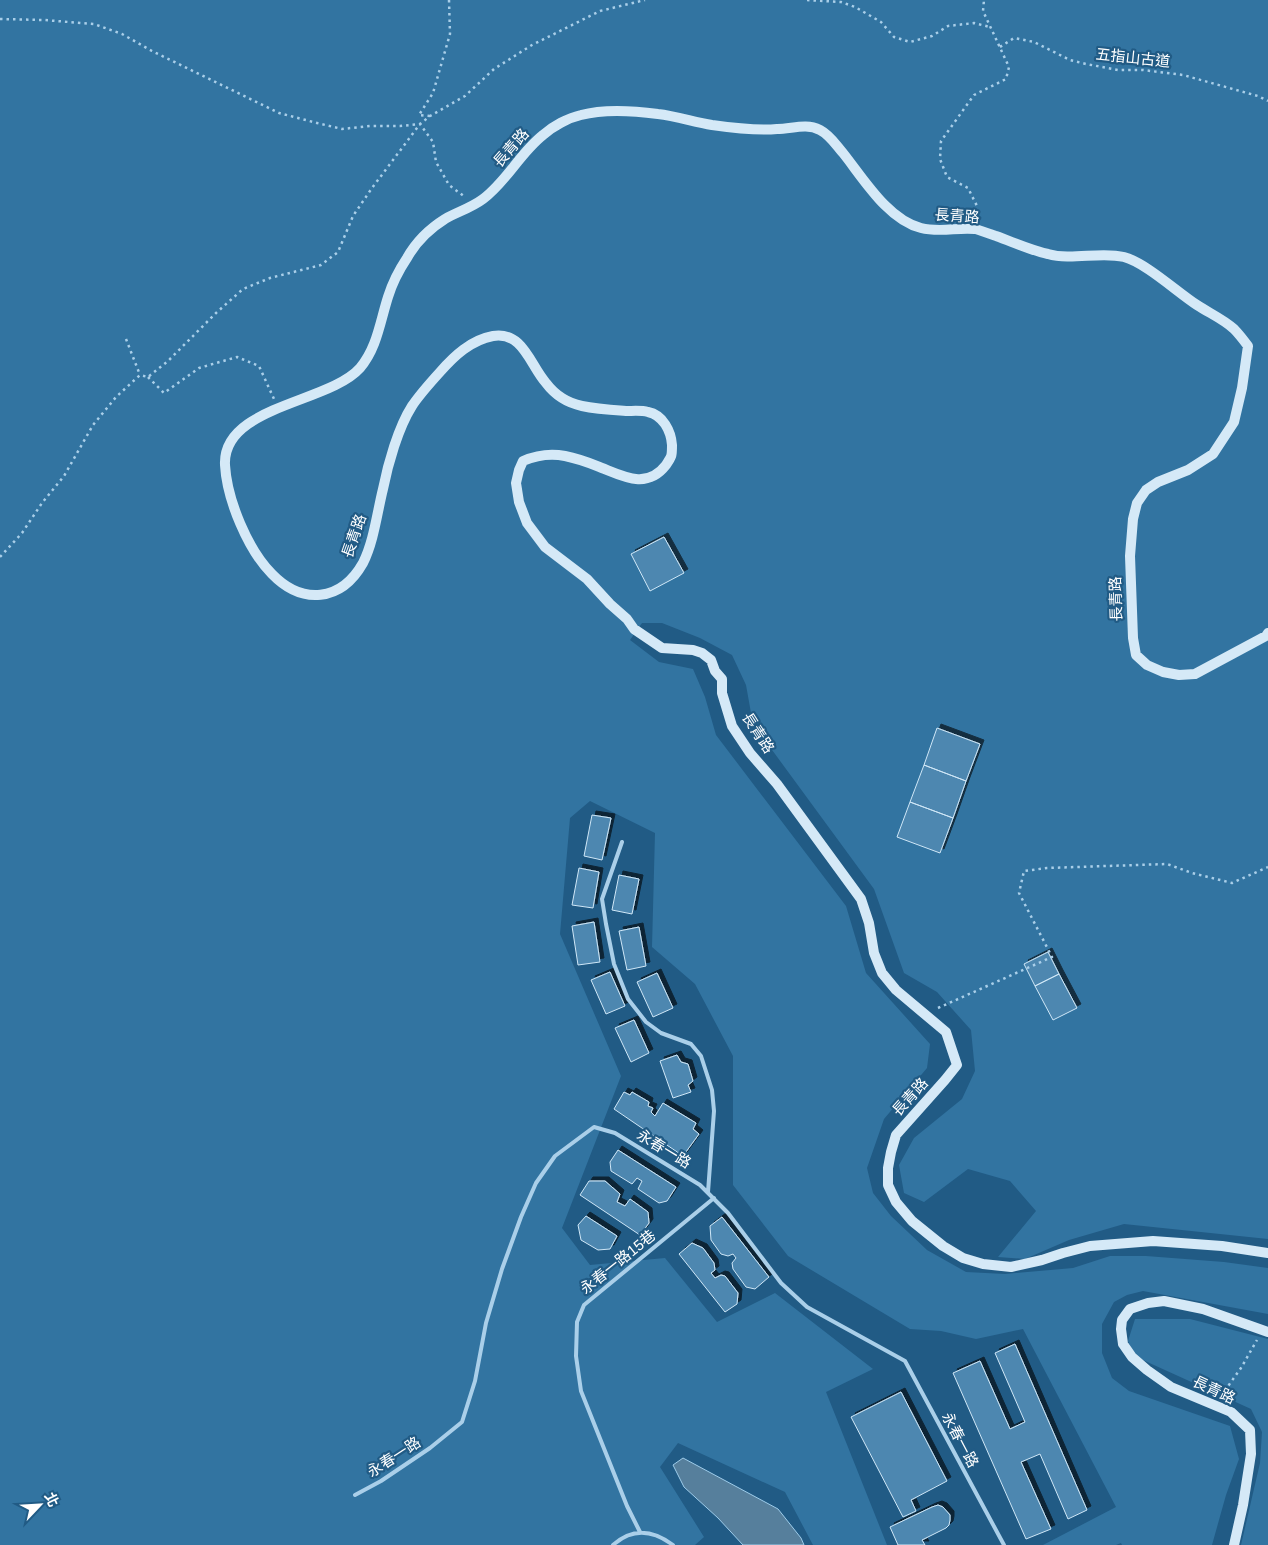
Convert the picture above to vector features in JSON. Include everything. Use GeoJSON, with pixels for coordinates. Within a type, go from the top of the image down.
{"type":"FeatureCollection","features":[{"type":"Feature","properties":{"kind":"street","name":"長青路"},"geometry":{"type":"LineString","coordinates":[[1268,633],[1266,636],[1195,674],[1179,675],[1163,672],[1147,665],[1136,655],[1133,638],[1130,556],[1132,519],[1138,503],[1146,490],[1158,482],[1188,470],[1213,454],[1234,422],[1242,388],[1248,346],[1236,330],[1138,263],[1120,256],[1054,256],[976,229],[935,231],[911,226],[892,212],[825,132],[813,127],[778,130],[741,128],[711,125],[657,114],[613,112],[583,114],[564,121],[541,136],[491,194],[476,205],[446,218],[424,234],[406,259],[387,300],[378,335],[362,366],[349,378],[278,407],[258,418],[237,433],[226,452],[225,468],[231,498],[249,543],[261,563],[281,583],[296,592],[310,596],[323,595],[346,583],[365,559],[396,442],[411,408],[452,359],[467,346],[499,334],[508,336],[517,342],[527,354],[538,374],[549,388],[564,399],[582,406],[611,410],[647,411],[658,416],[668,428],[672,437],[671,456],[661,472],[646,479],[634,479],[621,477],[600,467],[564,456],[538,455],[523,462],[519,470],[516,483],[519,502],[527,523],[545,547],[587,579],[634,629],[662,648],[693,650],[702,653],[711,660],[715,670],[722,679],[722,693],[732,726],[750,753],[777,784],[861,899],[869,923],[874,953],[882,973],[896,990],[946,1032],[956,1065],[946,1080],[896,1135],[890,1152],[888,1185],[896,1202],[912,1221],[943,1246],[963,1258],[983,1264],[1011,1267],[1090,1246],[1153,1241],[1222,1246],[1268,1253]]}},
{"type":"Feature","properties":{"kind":"street","name":"長青路"},"geometry":{"type":"LineString","coordinates":[[1234,1545],[1251,1454],[1250,1430],[1231,1412],[1171,1387],[1147,1370],[1132,1357],[1123,1344],[1122,1320],[1130,1309],[1148,1303],[1164,1301],[1203,1309],[1265,1331]]}},
{"type":"Feature","properties":{"kind":"lane"},"geometry":{"type":"LineString","coordinates":[[622,842],[602,899],[614,964],[628,1000],[646,1022],[661,1032],[691,1044],[701,1056],[712,1090],[714,1110],[708,1192]]}},
{"type":"Feature","properties":{"kind":"lane","name":"永春一路"},"geometry":{"type":"LineString","coordinates":[[355,1495],[381,1481],[430,1448],[462,1422],[475,1381],[486,1323],[502,1269],[536,1183],[555,1156],[594,1128],[615,1133],[700,1184],[728,1213],[781,1283],[807,1307],[905,1361],[1004,1545]]}},
{"type":"Feature","properties":{"kind":"lane","name":"永春一路15巷"},"geometry":{"type":"LineString","coordinates":[[640,1532],[627,1506],[581,1392],[576,1356],[577,1322],[584,1304],[714,1198]]}},
{"type":"Feature","properties":{"kind":"lane"},"geometry":{"type":"LineString","coordinates":[[613,1545],[626,1535],[640,1532],[653,1534],[673,1545]]}},
{"type":"Feature","properties":{"kind":"path"},"geometry":{"type":"LineString","coordinates":[[430,116],[419,115],[433,93],[450,34],[449,0]]}},
{"type":"Feature","properties":{"kind":"path"},"geometry":{"type":"LineString","coordinates":[[148,377],[168,361],[243,289],[270,278],[321,266],[338,252],[353,216],[420,124],[430,116],[465,96],[494,69],[532,45],[600,11],[645,0]]}},
{"type":"Feature","properties":{"kind":"path"},"geometry":{"type":"LineString","coordinates":[[807,0],[840,1],[855,7],[881,22],[894,37],[910,42],[932,36],[948,26],[974,23],[990,27]]}},
{"type":"Feature","properties":{"kind":"path"},"geometry":{"type":"LineString","coordinates":[[976,229],[977,206],[968,188],[947,176],[940,159],[941,141],[974,95],[1006,80],[1009,67],[983,11],[984,0]]}},
{"type":"Feature","properties":{"kind":"path"},"geometry":{"type":"LineString","coordinates":[[0,19],[94,24],[122,34],[152,51],[278,113],[317,123],[342,129],[420,124]]}},
{"type":"Feature","properties":{"kind":"path","name":"五指山古道"},"geometry":{"type":"LineString","coordinates":[[1000,47],[1014,38],[1034,42],[1070,60],[1118,70],[1143,70],[1183,75],[1258,96],[1268,102]]}},
{"type":"Feature","properties":{"kind":"path"},"geometry":{"type":"LineString","coordinates":[[420,124],[432,142],[436,162],[448,185],[476,205]]}},
{"type":"Feature","properties":{"kind":"path"},"geometry":{"type":"LineString","coordinates":[[126,340],[140,375]]}},
{"type":"Feature","properties":{"kind":"path"},"geometry":{"type":"LineString","coordinates":[[140,375],[148,377],[164,393],[199,368],[237,357],[259,366],[278,407]]}},
{"type":"Feature","properties":{"kind":"path"},"geometry":{"type":"LineString","coordinates":[[0,557],[22,533],[42,503],[64,476],[92,425],[116,397],[140,375]]}},
{"type":"Feature","properties":{"kind":"path"},"geometry":{"type":"LineString","coordinates":[[925,1014],[1052,956],[1019,893],[1024,871],[1046,868],[1167,864],[1192,873],[1232,883],[1268,868]]}},
{"type":"Feature","properties":{"kind":"path"},"geometry":{"type":"LineString","coordinates":[[1214,1405],[1265,1331]]}},
{"type":"Feature","properties":{"kind":"shaded area"},"geometry":{"type":"Polygon","coordinates":[[[0,0],[1268,0],[1268,1239],[1124,1224],[1069,1240],[1025,1259],[998,1257],[1036,1211],[1010,1181],[968,1169],[924,1202],[904,1193],[899,1165],[914,1138],[962,1099],[975,1071],[971,1030],[937,992],[904,973],[874,889],[753,724],[746,685],[732,655],[700,638],[662,623],[642,623],[630,640],[659,662],[693,669],[705,697],[716,735],[846,906],[866,973],[930,1044],[927,1068],[884,1119],[867,1168],[873,1193],[891,1216],[927,1250],[966,1272],[1005,1274],[1073,1268],[1110,1256],[1146,1256],[1224,1262],[1268,1268],[1268,1314],[1143,1291],[1127,1295],[1114,1302],[1102,1324],[1102,1353],[1112,1378],[1129,1391],[1230,1426],[1239,1459],[1226,1495],[1212,1545],[1122,1545],[1121,1543],[1116,1545],[1043,1545],[1116,1507],[1023,1329],[976,1339],[941,1331],[910,1329],[788,1256],[733,1185],[733,1056],[695,984],[652,947],[655,833],[590,801],[570,818],[560,934],[621,1076],[562,1228],[590,1265],[665,1258],[717,1322],[775,1293],[873,1369],[826,1392],[887,1545],[813,1545],[785,1492],[678,1443],[660,1467],[704,1537],[695,1545],[0,1545],[0,0]]]}},
{"type":"Feature","properties":{"kind":"shaded area"},"geometry":{"type":"Polygon","coordinates":[[[1135,1319],[1190,1319],[1268,1339],[1268,1545],[1241,1545],[1260,1463],[1262,1432],[1251,1409],[1134,1356],[1128,1341],[1135,1319]]]}},
{"type":"Feature","properties":{"kind":"shaded area"},"geometry":{"type":"Polygon","coordinates":[[[683,1458],[778,1509],[801,1538],[804,1545],[743,1545],[718,1518],[684,1487],[673,1465],[683,1458]]]}},
{"type":"Feature","properties":{"kind":"building"},"geometry":{"type":"Polygon","coordinates":[[[664,537],[684,573],[650,591],[631,554],[664,537]]]}},
{"type":"Feature","properties":{"kind":"building"},"geometry":{"type":"Polygon","coordinates":[[[937,728],[980,744],[966,781],[924,765],[937,728]]]}},
{"type":"Feature","properties":{"kind":"building"},"geometry":{"type":"Polygon","coordinates":[[[924,765],[966,781],[953,818],[910,802],[924,765]]]}},
{"type":"Feature","properties":{"kind":"building"},"geometry":{"type":"Polygon","coordinates":[[[910,802],[953,818],[940,853],[897,837],[910,802]]]}},
{"type":"Feature","properties":{"kind":"building"},"geometry":{"type":"Polygon","coordinates":[[[592,815],[611,818],[602,860],[584,856],[592,815]]]}},
{"type":"Feature","properties":{"kind":"building"},"geometry":{"type":"Polygon","coordinates":[[[579,868],[599,872],[593,908],[572,905],[579,868]]]}},
{"type":"Feature","properties":{"kind":"building"},"geometry":{"type":"Polygon","coordinates":[[[619,875],[639,879],[632,914],[612,910],[619,875]]]}},
{"type":"Feature","properties":{"kind":"building"},"geometry":{"type":"Polygon","coordinates":[[[594,922],[600,962],[578,965],[572,926],[594,922]]]}},
{"type":"Feature","properties":{"kind":"building"},"geometry":{"type":"Polygon","coordinates":[[[639,927],[646,966],[627,970],[619,931],[639,927]]]}},
{"type":"Feature","properties":{"kind":"building"},"geometry":{"type":"Polygon","coordinates":[[[1048,952],[1059,974],[1035,986],[1024,964],[1048,952]]]}},
{"type":"Feature","properties":{"kind":"building"},"geometry":{"type":"Polygon","coordinates":[[[610,972],[625,1006],[606,1014],[591,980],[610,972]]]}},
{"type":"Feature","properties":{"kind":"building"},"geometry":{"type":"Polygon","coordinates":[[[657,973],[673,1008],[653,1017],[637,982],[657,973]]]}},
{"type":"Feature","properties":{"kind":"building"},"geometry":{"type":"Polygon","coordinates":[[[1059,974],[1077,1008],[1053,1020],[1035,986],[1059,974]]]}},
{"type":"Feature","properties":{"kind":"building"},"geometry":{"type":"Polygon","coordinates":[[[634,1020],[649,1053],[631,1062],[615,1028],[634,1020]]]}},
{"type":"Feature","properties":{"kind":"building"},"geometry":{"type":"Polygon","coordinates":[[[677,1055],[681,1062],[688,1064],[693,1081],[688,1085],[691,1092],[673,1098],[660,1061],[677,1055]]]}},
{"type":"Feature","properties":{"kind":"building"},"geometry":{"type":"Polygon","coordinates":[[[624,1092],[630,1095],[632,1092],[649,1102],[648,1106],[653,1108],[651,1112],[655,1116],[663,1103],[696,1123],[693,1129],[699,1134],[683,1156],[614,1109],[624,1092]]]}},
{"type":"Feature","properties":{"kind":"building"},"geometry":{"type":"Polygon","coordinates":[[[618,1150],[676,1187],[667,1201],[659,1203],[638,1189],[642,1181],[637,1178],[632,1184],[611,1171],[610,1162],[618,1150]]]}},
{"type":"Feature","properties":{"kind":"building"},"geometry":{"type":"Polygon","coordinates":[[[589,1181],[605,1181],[620,1194],[617,1202],[625,1206],[630,1199],[648,1212],[649,1223],[640,1235],[580,1195],[589,1181]]]}},
{"type":"Feature","properties":{"kind":"building"},"geometry":{"type":"Polygon","coordinates":[[[586,1216],[617,1236],[610,1249],[598,1250],[581,1240],[578,1225],[586,1216]]]}},
{"type":"Feature","properties":{"kind":"building"},"geometry":{"type":"Polygon","coordinates":[[[722,1217],[769,1277],[755,1289],[746,1287],[733,1269],[732,1263],[736,1258],[733,1254],[728,1256],[721,1254],[711,1240],[710,1226],[722,1217]]]}},
{"type":"Feature","properties":{"kind":"building"},"geometry":{"type":"Polygon","coordinates":[[[692,1243],[703,1248],[714,1263],[715,1270],[711,1273],[715,1278],[721,1275],[725,1276],[738,1293],[737,1304],[725,1312],[679,1254],[692,1243]]]}},
{"type":"Feature","properties":{"kind":"building"},"geometry":{"type":"Polygon","coordinates":[[[1015,1344],[1087,1510],[1068,1519],[1040,1454],[1021,1462],[1051,1529],[1026,1539],[953,1373],[980,1361],[1010,1429],[1025,1422],[995,1353],[1015,1344]]]}},
{"type":"Feature","properties":{"kind":"building"},"geometry":{"type":"Polygon","coordinates":[[[901,1392],[947,1481],[911,1500],[916,1511],[903,1517],[851,1417],[901,1392]]]}},
{"type":"Feature","properties":{"kind":"building"},"geometry":{"type":"Polygon","coordinates":[[[938,1505],[943,1507],[950,1515],[949,1525],[946,1528],[922,1540],[925,1545],[898,1545],[890,1527],[938,1505]]]}}]}
